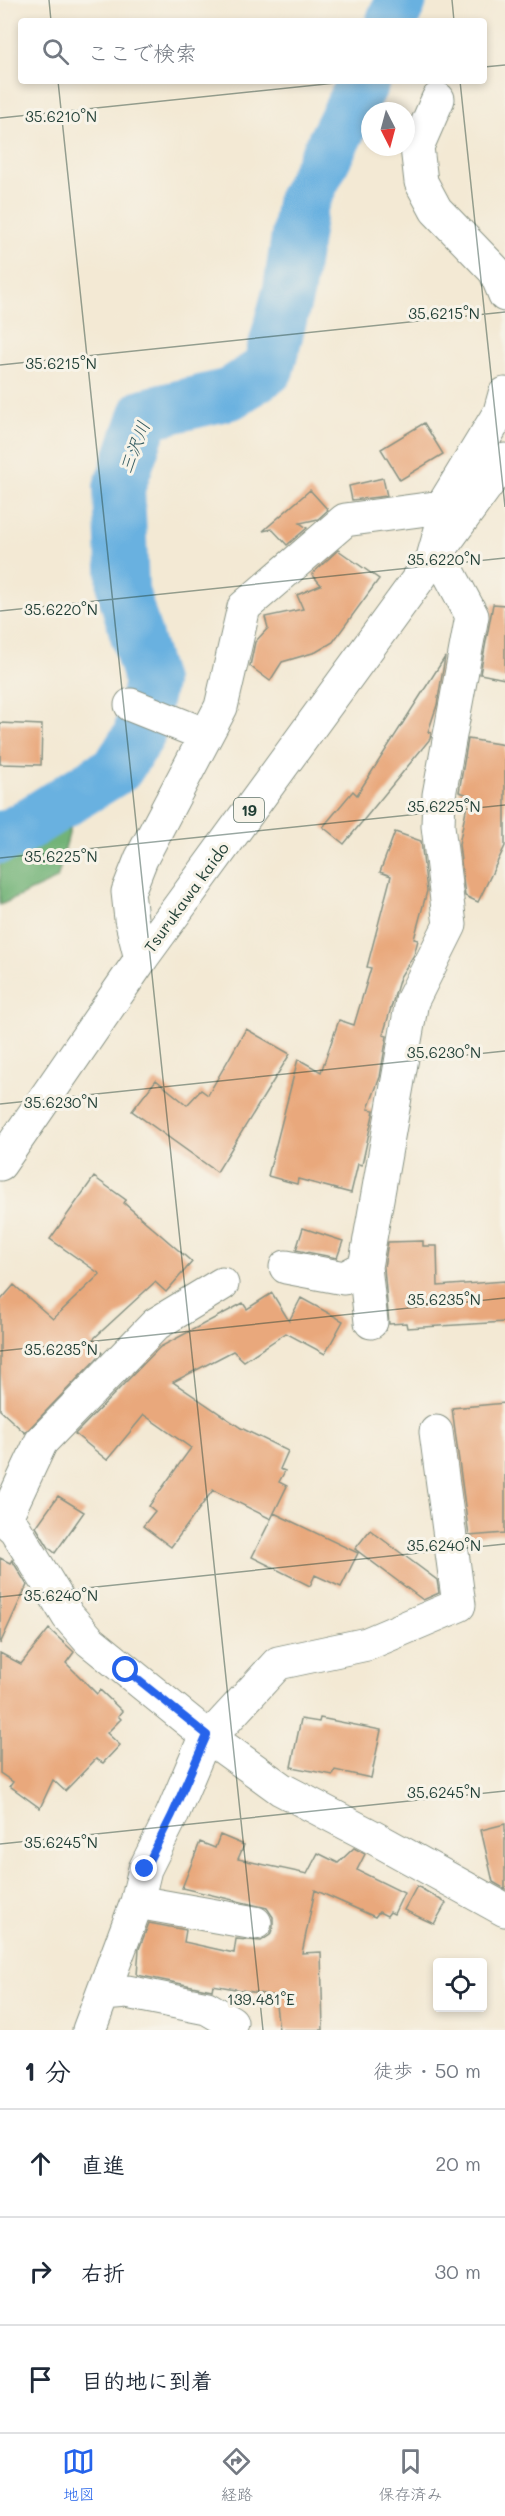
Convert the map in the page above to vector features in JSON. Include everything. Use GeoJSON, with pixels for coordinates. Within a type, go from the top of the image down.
{"type":"FeatureCollection","features":[{"type":"Feature","properties":{"kind":"street"},"geometry":{"type":"LineString","coordinates":[[438,99],[417,147],[421,182],[436,210],[495,271],[505,295]]}},
{"type":"Feature","properties":{"kind":"street"},"geometry":{"type":"LineString","coordinates":[[371,1322],[365,1267],[412,1001],[450,925],[438,826],[439,795],[472,616],[448,571],[434,554],[444,519],[442,507],[500,412],[505,394]]}},
{"type":"Feature","properties":{"kind":"street","name":"Tsurukawa kaido"},"geometry":{"type":"LineString","coordinates":[[0,1164],[141,960],[434,554],[505,460]]}},
{"type":"Feature","properties":{"kind":"street"},"geometry":{"type":"LineString","coordinates":[[141,960],[131,919],[128,892],[141,859],[221,707],[244,607],[345,520],[442,507]]}},
{"type":"Feature","properties":{"kind":"street"},"geometry":{"type":"LineString","coordinates":[[130,705],[206,735]]}},
{"type":"Feature","properties":{"kind":"street"},"geometry":{"type":"LineString","coordinates":[[286,1267],[344,1278],[365,1267]]}},
{"type":"Feature","properties":{"kind":"street"},"geometry":{"type":"LineString","coordinates":[[222,1284],[156,1324],[41,1442],[3,1517],[15,1529],[68,1616],[90,1641],[208,1736],[281,1789],[505,1910]]}},
{"type":"Feature","properties":{"kind":"street"},"geometry":{"type":"LineString","coordinates":[[89,2030],[137,1902],[145,1869],[208,1736],[278,1663],[367,1644],[459,1605],[436,1432]]}},
{"type":"Feature","properties":{"kind":"street"},"geometry":{"type":"LineString","coordinates":[[137,1902],[255,1923]]}},
{"type":"Feature","properties":{"kind":"street"},"geometry":{"type":"LineString","coordinates":[[103,1994],[127,1992],[207,2008],[231,2022]]}},
{"type":"Feature","properties":{"kind":"green space"},"geometry":{"type":"Polygon","coordinates":[[[72,822],[57,879],[0,905],[0,852],[72,822]]]}},
{"type":"Feature","properties":{"kind":"building"},"geometry":{"type":"Polygon","coordinates":[[[424,423],[443,454],[400,480],[381,449],[424,423]]]}},
{"type":"Feature","properties":{"kind":"building"},"geometry":{"type":"Polygon","coordinates":[[[383,478],[387,496],[352,500],[349,486],[383,478]]]}},
{"type":"Feature","properties":{"kind":"building"},"geometry":{"type":"Polygon","coordinates":[[[310,490],[328,510],[318,519],[300,523],[307,528],[287,545],[272,529],[263,531],[310,490]]]}},
{"type":"Feature","properties":{"kind":"building"},"geometry":{"type":"Polygon","coordinates":[[[338,550],[379,579],[333,642],[316,652],[282,662],[270,681],[250,666],[255,642],[268,628],[265,617],[303,609],[297,595],[321,585],[312,574],[338,550]]]}},
{"type":"Feature","properties":{"kind":"building"},"geometry":{"type":"Polygon","coordinates":[[[493,604],[505,605],[505,679],[480,674],[493,604]]]}},
{"type":"Feature","properties":{"kind":"building"},"geometry":{"type":"Polygon","coordinates":[[[445,657],[437,705],[428,732],[431,733],[430,739],[344,844],[323,827],[353,791],[357,795],[445,657]]]}},
{"type":"Feature","properties":{"kind":"building"},"geometry":{"type":"Polygon","coordinates":[[[0,723],[42,725],[41,765],[0,764],[0,723]]]}},
{"type":"Feature","properties":{"kind":"building"},"geometry":{"type":"Polygon","coordinates":[[[468,739],[505,745],[505,846],[478,902],[465,896],[459,844],[469,795],[459,792],[468,739]]]}},
{"type":"Feature","properties":{"kind":"building"},"geometry":{"type":"Polygon","coordinates":[[[395,832],[421,841],[427,891],[414,939],[418,940],[414,955],[400,977],[383,1035],[387,1036],[380,1077],[368,1109],[374,1110],[362,1165],[358,1164],[351,1193],[298,1179],[297,1184],[268,1176],[298,1059],[321,1072],[339,1020],[354,1025],[371,968],[367,967],[391,876],[380,872],[395,832]]]}},
{"type":"Feature","properties":{"kind":"building"},"geometry":{"type":"Polygon","coordinates":[[[246,1029],[290,1054],[217,1172],[132,1111],[156,1080],[187,1105],[201,1090],[208,1095],[246,1029]]]}},
{"type":"Feature","properties":{"kind":"building"},"geometry":{"type":"Polygon","coordinates":[[[94,1177],[126,1200],[124,1203],[192,1262],[166,1292],[155,1282],[91,1341],[102,1353],[25,1433],[0,1410],[0,1301],[14,1285],[53,1319],[100,1274],[50,1239],[94,1177]]]}},
{"type":"Feature","properties":{"kind":"building"},"geometry":{"type":"Polygon","coordinates":[[[303,1228],[343,1241],[337,1258],[296,1250],[303,1228]]]}},
{"type":"Feature","properties":{"kind":"building"},"geometry":{"type":"Polygon","coordinates":[[[423,1241],[423,1246],[437,1246],[438,1286],[505,1281],[505,1322],[407,1328],[406,1323],[389,1324],[384,1268],[388,1242],[423,1241]]]}},
{"type":"Feature","properties":{"kind":"building"},"geometry":{"type":"Polygon","coordinates":[[[272,1293],[289,1321],[301,1298],[343,1321],[325,1354],[286,1333],[244,1361],[233,1351],[173,1382],[241,1428],[288,1451],[280,1469],[285,1471],[279,1482],[287,1486],[271,1519],[213,1490],[171,1547],[143,1526],[155,1511],[149,1506],[191,1448],[144,1415],[107,1460],[75,1434],[160,1347],[243,1303],[247,1309],[272,1293]]]}},
{"type":"Feature","properties":{"kind":"building"},"geometry":{"type":"Polygon","coordinates":[[[505,1403],[505,1533],[469,1536],[452,1408],[505,1403]]]}},
{"type":"Feature","properties":{"kind":"building"},"geometry":{"type":"Polygon","coordinates":[[[58,1496],[84,1512],[55,1553],[49,1548],[36,1527],[58,1496]]]}},
{"type":"Feature","properties":{"kind":"building"},"geometry":{"type":"Polygon","coordinates":[[[274,1513],[358,1553],[341,1587],[315,1575],[310,1586],[252,1557],[274,1513]]]}},
{"type":"Feature","properties":{"kind":"building"},"geometry":{"type":"Polygon","coordinates":[[[370,1530],[437,1580],[439,1593],[423,1600],[355,1549],[370,1530]]]}},
{"type":"Feature","properties":{"kind":"building"},"geometry":{"type":"Polygon","coordinates":[[[0,1558],[10,1563],[12,1560],[27,1585],[0,1644],[0,1558]]]}},
{"type":"Feature","properties":{"kind":"building"},"geometry":{"type":"Polygon","coordinates":[[[49,1629],[74,1652],[66,1663],[97,1694],[100,1690],[122,1711],[118,1716],[121,1719],[107,1733],[120,1745],[103,1763],[96,1759],[65,1791],[53,1780],[40,1808],[10,1786],[13,1782],[0,1773],[0,1653],[21,1664],[49,1629]]]}},
{"type":"Feature","properties":{"kind":"building"},"geometry":{"type":"Polygon","coordinates":[[[320,1718],[381,1730],[371,1778],[335,1770],[333,1775],[291,1767],[301,1719],[319,1722],[320,1718]]]}},
{"type":"Feature","properties":{"kind":"building"},"geometry":{"type":"Polygon","coordinates":[[[505,1824],[505,1889],[493,1882],[481,1830],[505,1824]]]}},
{"type":"Feature","properties":{"kind":"building"},"geometry":{"type":"Polygon","coordinates":[[[220,1835],[244,1845],[238,1859],[307,1874],[318,1853],[338,1863],[354,1848],[365,1854],[357,1870],[404,1893],[394,1914],[390,1912],[387,1916],[379,1912],[375,1917],[315,1890],[302,1953],[321,1952],[323,2030],[279,2030],[275,1996],[213,1985],[212,1990],[137,1975],[139,1949],[149,1923],[186,1930],[184,1942],[234,1953],[236,1939],[261,1941],[270,1935],[273,1917],[267,1908],[182,1888],[200,1842],[215,1848],[220,1835]]]}},
{"type":"Feature","properties":{"kind":"building"},"geometry":{"type":"Polygon","coordinates":[[[417,1886],[446,1903],[434,1924],[404,1910],[417,1886]]]}},
{"type":"Feature","properties":{"kind":"waterway","name":"三沢川"},"geometry":{"type":"LineString","coordinates":[[393,18],[401,0]]}},
{"type":"Feature","properties":{"kind":"waterway","name":"三沢川"},"geometry":{"type":"LineString","coordinates":[[0,838],[12,834],[118,768],[139,735],[150,682],[123,591],[119,488],[145,414],[230,394],[268,369],[289,289],[302,204],[362,84]]}},
{"type":"Feature","properties":{"kind":"route"},"geometry":{"type":"LineString","coordinates":[[126,1670],[207,1735],[172,1815],[145,1869]]}}]}
